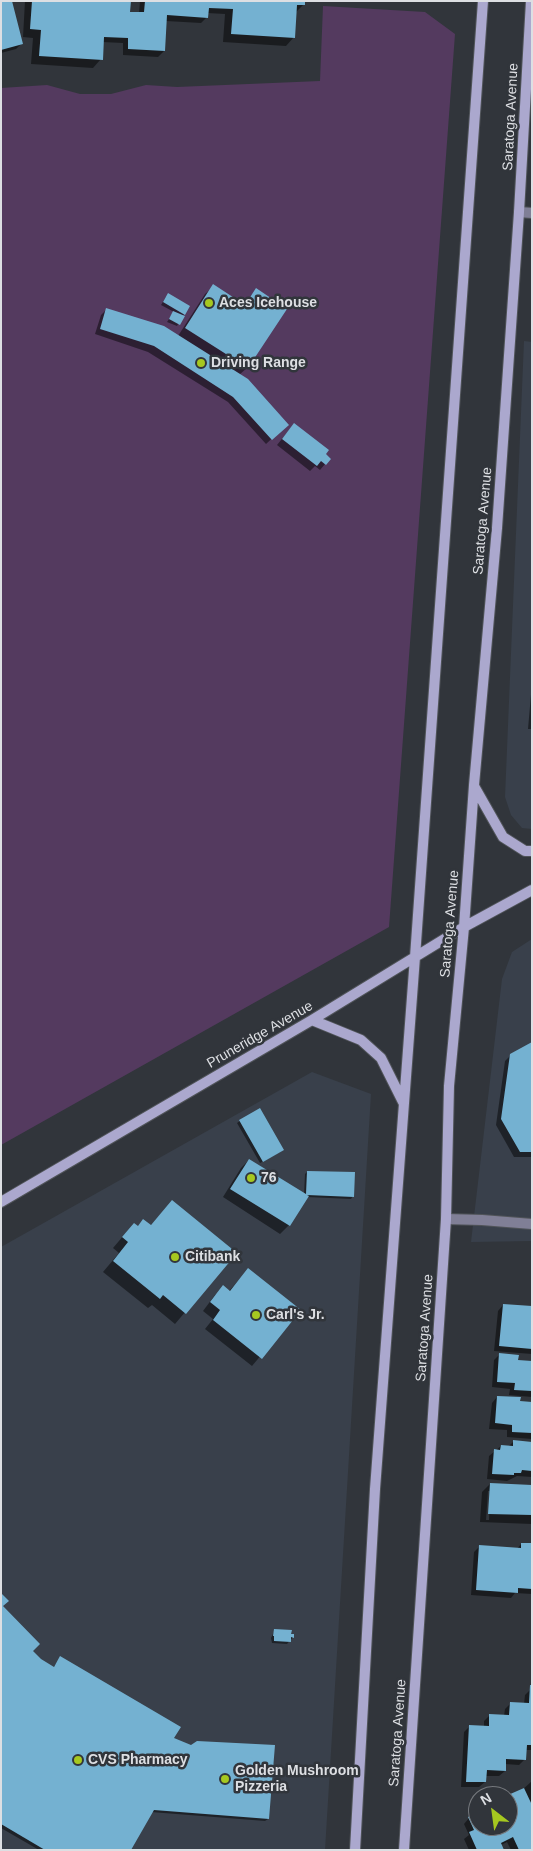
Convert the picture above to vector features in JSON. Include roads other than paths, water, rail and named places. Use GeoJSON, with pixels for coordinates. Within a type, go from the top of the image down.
{"type":"FeatureCollection","features":[{"type":"Feature","properties":{"kind":"main road"},"geometry":{"type":"LineString","coordinates":[[355,1850],[375,1489],[416,957],[483,1]]}},
{"type":"Feature","properties":{"kind":"main road","name":"Saratoga Avenue"},"geometry":{"type":"LineString","coordinates":[[404,1850],[446,1219],[449,1086],[496,538],[519,212],[531,1]]}},
{"type":"Feature","properties":{"kind":"main road"},"geometry":{"type":"LineString","coordinates":[[474,786],[503,837],[525,851],[532,851]]}},
{"type":"Feature","properties":{"kind":"main road","name":"Pruneridge Avenue"},"geometry":{"type":"LineString","coordinates":[[1,1202],[312,1020],[464,927],[532,890]]}},
{"type":"Feature","properties":{"kind":"main road"},"geometry":{"type":"LineString","coordinates":[[312,1020],[362,1040],[381,1058],[404,1103]]}},
{"type":"Feature","properties":{"kind":"street"},"geometry":{"type":"LineString","coordinates":[[519,212],[532,213]]}},
{"type":"Feature","properties":{"kind":"street"},"geometry":{"type":"LineString","coordinates":[[446,1219],[532,1224]]}},
{"type":"Feature","properties":{"kind":"place","name":"Aces Icehouse"},"geometry":{"type":"Point","coordinates":[209,303]}},
{"type":"Feature","properties":{"kind":"place","name":"Driving Range"},"geometry":{"type":"Point","coordinates":[201,363]}},
{"type":"Feature","properties":{"kind":"place","name":"76"},"geometry":{"type":"Point","coordinates":[251,1178]}},
{"type":"Feature","properties":{"kind":"place","name":"Citibank"},"geometry":{"type":"Point","coordinates":[175,1257]}},
{"type":"Feature","properties":{"kind":"place","name":"Carl's Jr."},"geometry":{"type":"Point","coordinates":[256,1315]}},
{"type":"Feature","properties":{"kind":"place","name":"CVS Pharmacy"},"geometry":{"type":"Point","coordinates":[78,1760]}},
{"type":"Feature","properties":{"kind":"place","name":"Golden Mushroom Pizzeria"},"geometry":{"type":"Point","coordinates":[225,1779]}}]}
